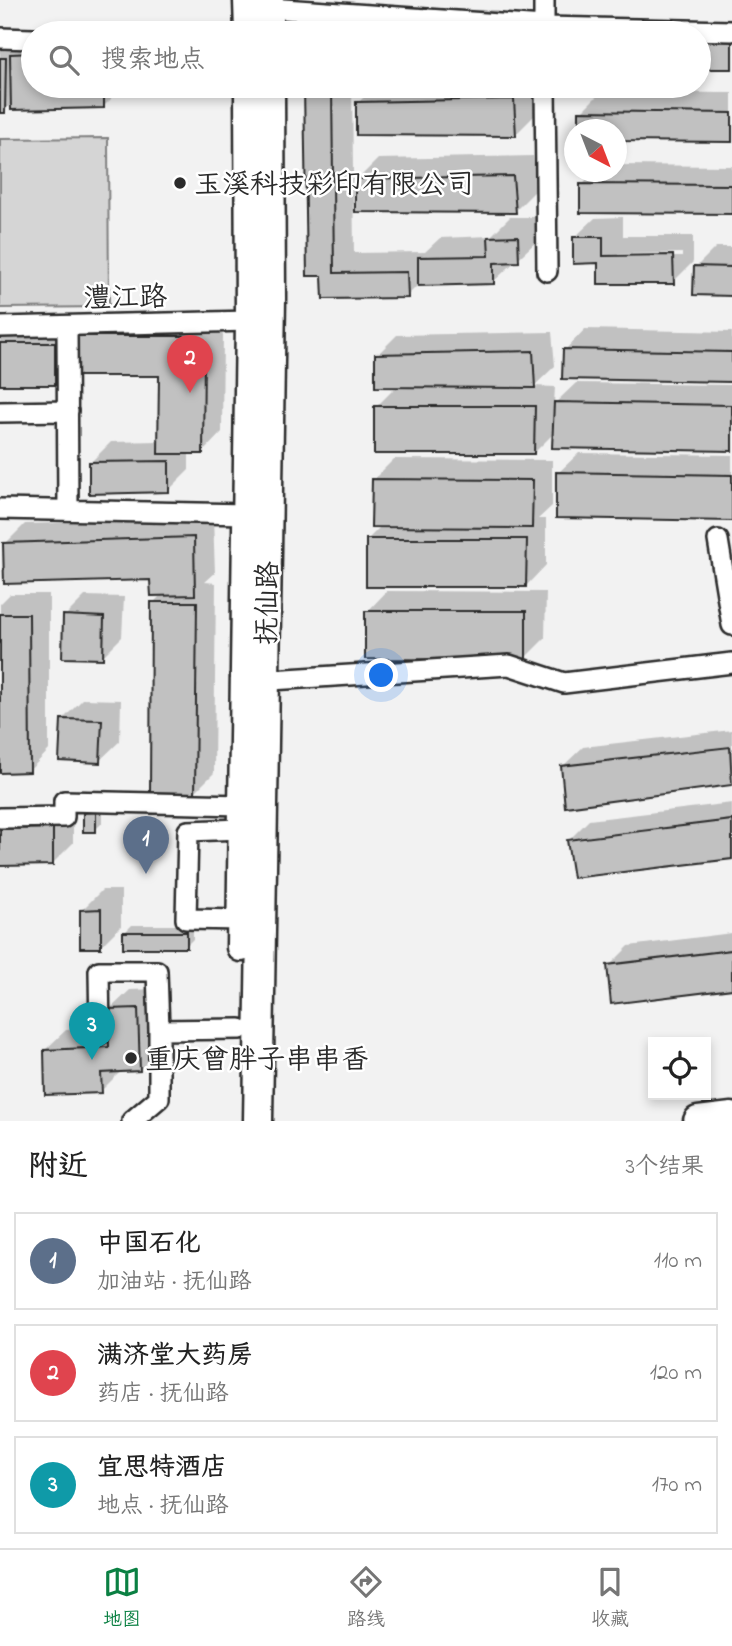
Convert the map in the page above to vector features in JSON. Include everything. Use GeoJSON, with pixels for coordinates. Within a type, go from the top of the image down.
{"type":"FeatureCollection","features":[{"type":"Feature","properties":{"kind":"main road","name":"抚仙路"},"geometry":{"type":"LineString","coordinates":[[249,98],[247,514],[254,681],[258,1121]]}},
{"type":"Feature","properties":{"kind":"main road","name":"抚仙路"},"geometry":{"type":"LineString","coordinates":[[239,1121],[242,817],[254,681],[271,298],[270,98]]}},
{"type":"Feature","properties":{"kind":"main road"},"geometry":{"type":"LineString","coordinates":[[698,1121],[732,1117]]}},
{"type":"Feature","properties":{"kind":"street"},"geometry":{"type":"LineString","coordinates":[[544,0],[544,21]]}},
{"type":"Feature","properties":{"kind":"street"},"geometry":{"type":"LineString","coordinates":[[264,10],[418,21]]}},
{"type":"Feature","properties":{"kind":"street"},"geometry":{"type":"LineString","coordinates":[[711,31],[732,31]]}},
{"type":"Feature","properties":{"kind":"street"},"geometry":{"type":"LineString","coordinates":[[0,38],[21,39]]}},
{"type":"Feature","properties":{"kind":"street"},"geometry":{"type":"LineString","coordinates":[[545,98],[547,271]]}},
{"type":"Feature","properties":{"kind":"street","name":"澧江路"},"geometry":{"type":"LineString","coordinates":[[0,327],[250,321]]}},
{"type":"Feature","properties":{"kind":"street"},"geometry":{"type":"LineString","coordinates":[[67,326],[68,510]]}},
{"type":"Feature","properties":{"kind":"street"},"geometry":{"type":"LineString","coordinates":[[0,412],[68,411]]}},
{"type":"Feature","properties":{"kind":"street"},"geometry":{"type":"LineString","coordinates":[[0,509],[247,514]]}},
{"type":"Feature","properties":{"kind":"street"},"geometry":{"type":"LineString","coordinates":[[718,540],[732,625]]}},
{"type":"Feature","properties":{"kind":"street"},"geometry":{"type":"LineString","coordinates":[[254,681],[509,665],[564,683],[732,663]]}},
{"type":"Feature","properties":{"kind":"street"},"geometry":{"type":"LineString","coordinates":[[0,818],[64,817],[64,802],[242,817]]}},
{"type":"Feature","properties":{"kind":"street"},"geometry":{"type":"LineString","coordinates":[[241,920],[186,919],[188,831],[242,817]]}},
{"type":"Feature","properties":{"kind":"street"},"geometry":{"type":"LineString","coordinates":[[100,1034],[99,971],[157,971],[159,1098],[132,1121]]}},
{"type":"Feature","properties":{"kind":"street"},"geometry":{"type":"LineString","coordinates":[[159,1030],[240,1029]]}},
{"type":"Feature","properties":{"kind":"shaded area"},"geometry":{"type":"Polygon","coordinates":[[[108,138],[109,307],[0,308],[0,139],[108,138]]]}},
{"type":"Feature","properties":{"kind":"building"},"geometry":{"type":"Polygon","coordinates":[[[711,40],[732,41],[732,69],[711,69],[711,40]]]}},
{"type":"Feature","properties":{"kind":"building"},"geometry":{"type":"Polygon","coordinates":[[[10,54],[21,54],[21,98],[104,98],[104,108],[11,110],[10,54]]]}},
{"type":"Feature","properties":{"kind":"building"},"geometry":{"type":"Polygon","coordinates":[[[0,58],[6,58],[5,113],[0,113],[0,58]]]}},
{"type":"Feature","properties":{"kind":"building"},"geometry":{"type":"Polygon","coordinates":[[[304,98],[332,98],[334,273],[407,272],[408,298],[323,299],[322,276],[307,276],[304,98]]]}},
{"type":"Feature","properties":{"kind":"building"},"geometry":{"type":"Polygon","coordinates":[[[514,99],[516,136],[356,135],[356,102],[514,99]]]}},
{"type":"Feature","properties":{"kind":"building"},"geometry":{"type":"Polygon","coordinates":[[[579,111],[732,113],[732,142],[627,141],[627,119],[579,119],[579,111]]]}},
{"type":"Feature","properties":{"kind":"building"},"geometry":{"type":"Polygon","coordinates":[[[513,176],[516,213],[355,212],[355,179],[513,176]]]}},
{"type":"Feature","properties":{"kind":"building"},"geometry":{"type":"Polygon","coordinates":[[[580,184],[732,185],[732,214],[580,213],[580,184]]]}},
{"type":"Feature","properties":{"kind":"building"},"geometry":{"type":"Polygon","coordinates":[[[518,236],[519,262],[494,263],[494,284],[418,286],[418,257],[489,256],[488,237],[518,236]]]}},
{"type":"Feature","properties":{"kind":"building"},"geometry":{"type":"Polygon","coordinates":[[[573,237],[603,237],[603,256],[673,255],[674,284],[598,284],[598,263],[573,264],[573,237]]]}},
{"type":"Feature","properties":{"kind":"building"},"geometry":{"type":"Polygon","coordinates":[[[694,266],[732,267],[732,296],[693,295],[694,266]]]}},
{"type":"Feature","properties":{"kind":"building"},"geometry":{"type":"Polygon","coordinates":[[[77,336],[184,336],[204,356],[203,454],[158,454],[159,376],[76,376],[77,336]]]}},
{"type":"Feature","properties":{"kind":"building"},"geometry":{"type":"Polygon","coordinates":[[[0,343],[55,343],[55,385],[0,385],[0,343]]]}},
{"type":"Feature","properties":{"kind":"building"},"geometry":{"type":"Polygon","coordinates":[[[563,349],[732,352],[732,382],[562,379],[563,349]]]}},
{"type":"Feature","properties":{"kind":"building"},"geometry":{"type":"Polygon","coordinates":[[[533,351],[535,388],[375,387],[375,354],[533,351]]]}},
{"type":"Feature","properties":{"kind":"building"},"geometry":{"type":"Polygon","coordinates":[[[554,402],[732,405],[732,451],[552,448],[554,402]]]}},
{"type":"Feature","properties":{"kind":"building"},"geometry":{"type":"Polygon","coordinates":[[[374,406],[535,406],[534,454],[374,454],[374,406]]]}},
{"type":"Feature","properties":{"kind":"building"},"geometry":{"type":"Polygon","coordinates":[[[169,461],[169,492],[89,494],[89,462],[169,461]]]}},
{"type":"Feature","properties":{"kind":"building"},"geometry":{"type":"Polygon","coordinates":[[[556,472],[732,475],[732,521],[556,518],[556,472]]]}},
{"type":"Feature","properties":{"kind":"building"},"geometry":{"type":"Polygon","coordinates":[[[372,479],[533,480],[532,528],[371,527],[372,479]]]}},
{"type":"Feature","properties":{"kind":"building"},"geometry":{"type":"Polygon","coordinates":[[[194,537],[195,595],[151,596],[150,580],[4,584],[3,543],[194,537]]]}},
{"type":"Feature","properties":{"kind":"building"},"geometry":{"type":"Polygon","coordinates":[[[366,539],[527,539],[526,587],[366,587],[366,539]]]}},
{"type":"Feature","properties":{"kind":"building"},"geometry":{"type":"Polygon","coordinates":[[[151,602],[197,602],[195,795],[150,795],[151,602]]]}},
{"type":"Feature","properties":{"kind":"building"},"geometry":{"type":"Polygon","coordinates":[[[365,611],[526,611],[526,660],[365,659],[365,611]]]}},
{"type":"Feature","properties":{"kind":"building"},"geometry":{"type":"Polygon","coordinates":[[[0,614],[29,614],[30,772],[0,773],[0,614]]]}},
{"type":"Feature","properties":{"kind":"building"},"geometry":{"type":"Polygon","coordinates":[[[63,615],[104,617],[103,659],[62,658],[63,615]]]}},
{"type":"Feature","properties":{"kind":"building"},"geometry":{"type":"Polygon","coordinates":[[[61,719],[102,720],[100,763],[59,761],[61,719]]]}},
{"type":"Feature","properties":{"kind":"building"},"geometry":{"type":"Polygon","coordinates":[[[730,747],[732,785],[565,807],[561,766],[730,747]]]}},
{"type":"Feature","properties":{"kind":"building"},"geometry":{"type":"Polygon","coordinates":[[[96,812],[96,832],[83,832],[83,813],[96,812]]]}},
{"type":"Feature","properties":{"kind":"building"},"geometry":{"type":"Polygon","coordinates":[[[732,820],[732,859],[573,878],[567,840],[732,820]]]}},
{"type":"Feature","properties":{"kind":"building"},"geometry":{"type":"Polygon","coordinates":[[[53,828],[53,865],[0,866],[0,829],[53,828]]]}},
{"type":"Feature","properties":{"kind":"building"},"geometry":{"type":"Polygon","coordinates":[[[101,909],[101,948],[80,948],[80,910],[101,909]]]}},
{"type":"Feature","properties":{"kind":"building"},"geometry":{"type":"Polygon","coordinates":[[[123,932],[187,932],[187,948],[123,948],[123,932]]]}},
{"type":"Feature","properties":{"kind":"building"},"geometry":{"type":"Polygon","coordinates":[[[732,950],[732,989],[611,1004],[607,965],[732,950]]]}},
{"type":"Feature","properties":{"kind":"building"},"geometry":{"type":"Polygon","coordinates":[[[138,1008],[140,1071],[101,1073],[102,1093],[45,1095],[44,1050],[109,1047],[108,1009],[138,1008]]]}},
{"type":"Feature","properties":{"kind":"place","name":"玉溪科技彩印有限公司"},"geometry":{"type":"Point","coordinates":[180,183]}},
{"type":"Feature","properties":{"kind":"place","name":"满济堂大药房"},"geometry":{"type":"Point","coordinates":[190,393]}},
{"type":"Feature","properties":{"kind":"place","name":"中国石化"},"geometry":{"type":"Point","coordinates":[146,874]}},
{"type":"Feature","properties":{"kind":"place","name":"重庆曾胖子串串香"},"geometry":{"type":"Point","coordinates":[131,1058]}},
{"type":"Feature","properties":{"kind":"place","name":"宜思特酒店"},"geometry":{"type":"Point","coordinates":[92,1060]}}]}
